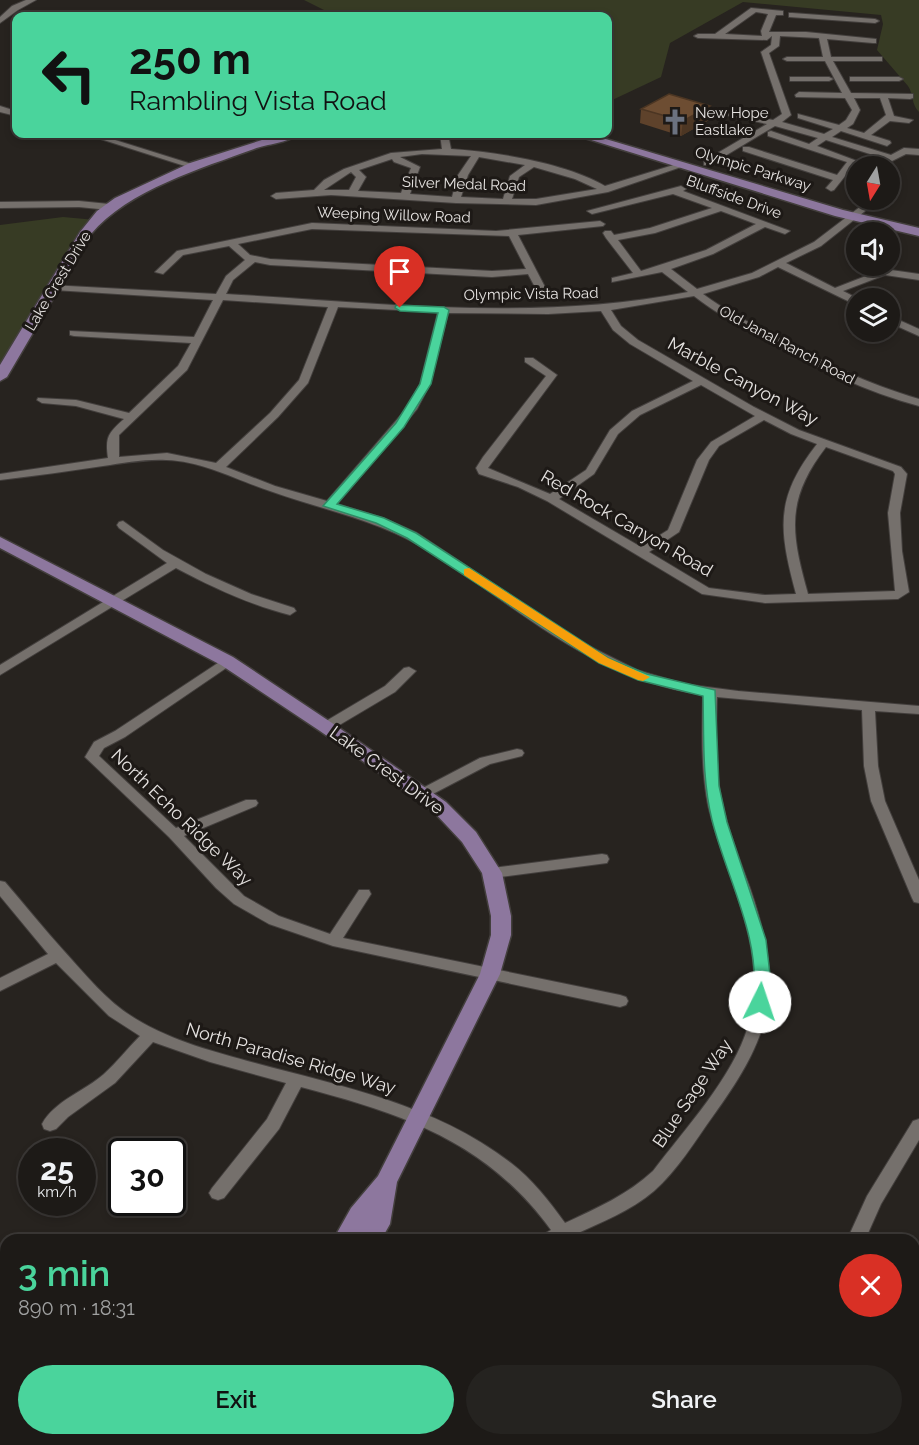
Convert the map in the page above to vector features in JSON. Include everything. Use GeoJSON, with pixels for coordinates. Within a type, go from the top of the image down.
{"type":"FeatureCollection","features":[{"type":"Feature","properties":{"kind":"main road","name":"Olympic Parkway"},"geometry":{"type":"LineString","coordinates":[[612,134],[707,163],[859,214],[919,223]]}},
{"type":"Feature","properties":{"kind":"main road","name":"Lake Crest Drive"},"geometry":{"type":"LineString","coordinates":[[194,166],[202,159],[257,138]]}},
{"type":"Feature","properties":{"kind":"main road","name":"Lake Crest Drive"},"geometry":{"type":"LineString","coordinates":[[0,377],[86,232],[110,207],[194,166],[213,162],[278,138]]}},
{"type":"Feature","properties":{"kind":"main road","name":"Olympic Parkway"},"geometry":{"type":"LineString","coordinates":[[592,138],[919,232]]}},
{"type":"Feature","properties":{"kind":"main road","name":"Lake Crest Drive"},"geometry":{"type":"LineString","coordinates":[[0,542],[227,661],[326,727],[424,793],[456,821],[470,837],[492,873],[501,916],[501,935],[481,997],[386,1182],[358,1215],[348,1234]]}},
{"type":"Feature","properties":{"kind":"main road","name":"Lake Crest Drive"},"geometry":{"type":"LineString","coordinates":[[372,1234],[378,1224],[386,1182]]}},
{"type":"Feature","properties":{"kind":"street"},"geometry":{"type":"LineString","coordinates":[[0,21],[15,8],[32,0]]}},
{"type":"Feature","properties":{"kind":"street"},"geometry":{"type":"LineString","coordinates":[[718,36],[754,10],[875,21]]}},
{"type":"Feature","properties":{"kind":"street"},"geometry":{"type":"LineString","coordinates":[[707,163],[787,115],[765,52],[775,45],[765,30],[773,12]]}},
{"type":"Feature","properties":{"kind":"street"},"geometry":{"type":"LineString","coordinates":[[806,34],[812,17]]}},
{"type":"Feature","properties":{"kind":"street"},"geometry":{"type":"LineString","coordinates":[[850,39],[856,21]]}},
{"type":"Feature","properties":{"kind":"street"},"geometry":{"type":"LineString","coordinates":[[795,34],[799,44]]}},
{"type":"Feature","properties":{"kind":"street"},"geometry":{"type":"LineString","coordinates":[[698,36],[806,34],[873,41]]}},
{"type":"Feature","properties":{"kind":"street"},"geometry":{"type":"LineString","coordinates":[[811,146],[850,122],[856,110],[822,42],[823,36]]}},
{"type":"Feature","properties":{"kind":"street"},"geometry":{"type":"LineString","coordinates":[[787,59],[879,59]]}},
{"type":"Feature","properties":{"kind":"street"},"geometry":{"type":"LineString","coordinates":[[859,59],[869,79]]}},
{"type":"Feature","properties":{"kind":"street"},"geometry":{"type":"LineString","coordinates":[[806,60],[813,79]]}},
{"type":"Feature","properties":{"kind":"street"},"geometry":{"type":"LineString","coordinates":[[793,79],[829,79]]}},
{"type":"Feature","properties":{"kind":"street"},"geometry":{"type":"LineString","coordinates":[[853,79],[899,79]]}},
{"type":"Feature","properties":{"kind":"street"},"geometry":{"type":"LineString","coordinates":[[799,95],[910,96]]}},
{"type":"Feature","properties":{"kind":"street"},"geometry":{"type":"LineString","coordinates":[[883,95],[889,118]]}},
{"type":"Feature","properties":{"kind":"street"},"geometry":{"type":"LineString","coordinates":[[724,112],[775,123],[886,156]]}},
{"type":"Feature","properties":{"kind":"street"},"geometry":{"type":"LineString","coordinates":[[801,116],[887,143]]}},
{"type":"Feature","properties":{"kind":"street"},"geometry":{"type":"LineString","coordinates":[[865,136],[889,118],[909,120]]}},
{"type":"Feature","properties":{"kind":"street"},"geometry":{"type":"LineString","coordinates":[[771,134],[854,161],[831,188]]}},
{"type":"Feature","properties":{"kind":"street"},"geometry":{"type":"LineString","coordinates":[[102,138],[194,166]]}},
{"type":"Feature","properties":{"kind":"street"},"geometry":{"type":"LineString","coordinates":[[445,138],[447,151]]}},
{"type":"Feature","properties":{"kind":"street"},"geometry":{"type":"LineString","coordinates":[[765,155],[790,139]]}},
{"type":"Feature","properties":{"kind":"street"},"geometry":{"type":"LineString","coordinates":[[904,151],[901,147],[919,142]]}},
{"type":"Feature","properties":{"kind":"street"},"geometry":{"type":"LineString","coordinates":[[746,150],[839,179]]}},
{"type":"Feature","properties":{"kind":"street"},"geometry":{"type":"LineString","coordinates":[[318,192],[328,180],[366,162],[394,155],[447,151],[477,153],[533,164],[574,176],[605,190]]}},
{"type":"Feature","properties":{"kind":"street"},"geometry":{"type":"LineString","coordinates":[[895,156],[904,151],[919,152]]}},
{"type":"Feature","properties":{"kind":"street"},"geometry":{"type":"LineString","coordinates":[[456,200],[463,175],[477,153]]}},
{"type":"Feature","properties":{"kind":"street"},"geometry":{"type":"LineString","coordinates":[[394,155],[397,160],[416,167],[404,197]]}},
{"type":"Feature","properties":{"kind":"street"},"geometry":{"type":"LineString","coordinates":[[507,202],[515,176],[533,164]]}},
{"type":"Feature","properties":{"kind":"street","name":"Silver Medal Road"},"geometry":{"type":"LineString","coordinates":[[276,196],[318,192],[507,202],[560,199],[605,190],[683,165]]}},
{"type":"Feature","properties":{"kind":"street"},"geometry":{"type":"LineString","coordinates":[[352,169],[360,173],[361,177],[352,193]]}},
{"type":"Feature","properties":{"kind":"street"},"geometry":{"type":"LineString","coordinates":[[592,211],[689,187]]}},
{"type":"Feature","properties":{"kind":"street","name":"Bluffside Drive"},"geometry":{"type":"LineString","coordinates":[[674,191],[785,231]]}},
{"type":"Feature","properties":{"kind":"street"},"geometry":{"type":"LineString","coordinates":[[586,202],[639,275]]}},
{"type":"Feature","properties":{"kind":"street"},"geometry":{"type":"LineString","coordinates":[[0,205],[79,204],[110,207]]}},
{"type":"Feature","properties":{"kind":"street"},"geometry":{"type":"LineString","coordinates":[[611,238],[652,231],[720,208]]}},
{"type":"Feature","properties":{"kind":"street","name":"Olympic Vista Road"},"geometry":{"type":"LineString","coordinates":[[54,287],[444,310],[523,312],[604,307],[695,293],[782,265],[816,246],[863,210]]}},
{"type":"Feature","properties":{"kind":"street","name":"Weeping Willow Road"},"geometry":{"type":"LineString","coordinates":[[159,272],[180,253],[232,244],[296,228],[323,225],[512,233],[600,224]]}},
{"type":"Feature","properties":{"kind":"street"},"geometry":{"type":"LineString","coordinates":[[615,280],[665,269],[720,250],[763,224]]}},
{"type":"Feature","properties":{"kind":"street"},"geometry":{"type":"LineString","coordinates":[[512,233],[540,287]]}},
{"type":"Feature","properties":{"kind":"street"},"geometry":{"type":"LineString","coordinates":[[232,244],[238,252],[252,259],[277,263],[492,274],[533,271]]}},
{"type":"Feature","properties":{"kind":"street"},"geometry":{"type":"LineString","coordinates":[[114,460],[112,438],[183,368],[218,297],[234,272],[252,259]]}},
{"type":"Feature","properties":{"kind":"street"},"geometry":{"type":"LineString","coordinates":[[782,265],[846,297]]}},
{"type":"Feature","properties":{"kind":"street","name":"Old Janal Ranch Road"},"geometry":{"type":"LineString","coordinates":[[665,269],[726,314],[830,370],[871,388],[919,403]]}},
{"type":"Feature","properties":{"kind":"street"},"geometry":{"type":"LineString","coordinates":[[835,291],[884,272],[919,278]]}},
{"type":"Feature","properties":{"kind":"street"},"geometry":{"type":"LineString","coordinates":[[220,466],[274,415],[304,381],[334,304]]}},
{"type":"Feature","properties":{"kind":"street","name":"Marble Canyon Way"},"geometry":{"type":"LineString","coordinates":[[604,307],[619,330],[634,342],[762,416],[823,443],[892,467],[901,474],[894,519],[903,592]]}},
{"type":"Feature","properties":{"kind":"street"},"geometry":{"type":"LineString","coordinates":[[329,506],[412,409],[425,384],[444,310]]}},
{"type":"Feature","properties":{"kind":"street"},"geometry":{"type":"LineString","coordinates":[[900,324],[919,333]]}},
{"type":"Feature","properties":{"kind":"street"},"geometry":{"type":"LineString","coordinates":[[74,333],[198,340]]}},
{"type":"Feature","properties":{"kind":"street","name":"Red Rock Canyon Road"},"geometry":{"type":"LineString","coordinates":[[529,360],[552,375],[482,468],[483,472],[489,476],[522,485],[551,499],[706,591],[750,599],[898,595],[903,592]]}},
{"type":"Feature","properties":{"kind":"street"},"geometry":{"type":"LineString","coordinates":[[551,499],[590,472],[614,432],[636,413],[701,381]]}},
{"type":"Feature","properties":{"kind":"street"},"geometry":{"type":"LineString","coordinates":[[42,400],[76,403],[131,417]]}},
{"type":"Feature","properties":{"kind":"street"},"geometry":{"type":"LineString","coordinates":[[640,553],[673,532],[703,460],[715,444],[762,416]]}},
{"type":"Feature","properties":{"kind":"street"},"geometry":{"type":"LineString","coordinates":[[803,597],[791,557],[787,518],[796,484],[808,460],[823,443]]}},
{"type":"Feature","properties":{"kind":"street"},"geometry":{"type":"LineString","coordinates":[[0,477],[114,460],[175,456],[220,466],[269,488],[380,521],[411,535],[603,661],[642,677],[710,693],[919,710]]}},
{"type":"Feature","properties":{"kind":"street"},"geometry":{"type":"LineString","coordinates":[[123,525],[136,537],[177,562],[251,599],[290,611]]}},
{"type":"Feature","properties":{"kind":"street"},"geometry":{"type":"LineString","coordinates":[[0,671],[177,562]]}},
{"type":"Feature","properties":{"kind":"street","name":"North Echo Ridge Way"},"geometry":{"type":"LineString","coordinates":[[227,661],[120,734],[99,745],[92,757],[174,834],[239,900],[274,920],[333,941],[621,1001]]}},
{"type":"Feature","properties":{"kind":"street"},"geometry":{"type":"LineString","coordinates":[[326,727],[390,689],[410,671]]}},
{"type":"Feature","properties":{"kind":"street","name":"Blue Sage Way"},"geometry":{"type":"LineString","coordinates":[[567,1234],[611,1212],[645,1190],[659,1176],[735,1070],[756,1027],[763,983],[762,964],[754,921],[720,822],[711,786],[710,693]]}},
{"type":"Feature","properties":{"kind":"street"},"geometry":{"type":"LineString","coordinates":[[868,706],[872,766],[878,801],[919,898]]}},
{"type":"Feature","properties":{"kind":"street"},"geometry":{"type":"LineString","coordinates":[[424,793],[485,761],[517,753]]}},
{"type":"Feature","properties":{"kind":"street"},"geometry":{"type":"LineString","coordinates":[[174,834],[251,803]]}},
{"type":"Feature","properties":{"kind":"street"},"geometry":{"type":"LineString","coordinates":[[492,873],[603,859]]}},
{"type":"Feature","properties":{"kind":"street","name":"North Paradise Ridge Way"},"geometry":{"type":"LineString","coordinates":[[0,886],[96,996],[128,1022],[151,1034],[210,1057],[418,1116]]}},
{"type":"Feature","properties":{"kind":"street"},"geometry":{"type":"LineString","coordinates":[[333,941],[364,894]]}},
{"type":"Feature","properties":{"kind":"street"},"geometry":{"type":"LineString","coordinates":[[0,985],[59,955]]}},
{"type":"Feature","properties":{"kind":"street"},"geometry":{"type":"LineString","coordinates":[[50,1124],[62,1112],[109,1079],[151,1034]]}},
{"type":"Feature","properties":{"kind":"street"},"geometry":{"type":"LineString","coordinates":[[218,1193],[273,1125],[296,1080]]}},
{"type":"Feature","properties":{"kind":"street"},"geometry":{"type":"LineString","coordinates":[[418,1116],[466,1140],[511,1172],[532,1192],[557,1234]]}},
{"type":"Feature","properties":{"kind":"street"},"geometry":{"type":"LineString","coordinates":[[859,1234],[873,1201],[919,1126]]}},
{"type":"Feature","properties":{"kind":"green space"},"geometry":{"type":"Polygon","coordinates":[[[304,0],[919,0],[919,112],[908,86],[877,50],[883,24],[881,15],[743,2],[670,43],[661,77],[612,100],[612,12],[328,12],[304,0]]]}},
{"type":"Feature","properties":{"kind":"green space"},"geometry":{"type":"Polygon","coordinates":[[[63,217],[96,220],[0,377],[0,225],[63,217]]]}},
{"type":"Feature","properties":{"kind":"building"},"geometry":{"type":"Polygon","coordinates":[[[669,94],[710,106],[683,121],[641,109],[669,94]]]}},
{"type":"Feature","properties":{"kind":"slow traffic"},"geometry":{"type":"LineString","coordinates":[[469,572],[603,661],[643,677]]}},
{"type":"Feature","properties":{"kind":"place","name":"New Hope Eastlake"},"geometry":{"type":"Point","coordinates":[675,122]}},
{"type":"Feature","properties":{"kind":"route"},"geometry":{"type":"LineString","coordinates":[[400,308],[444,310],[425,384],[412,409],[329,506],[380,521],[411,535],[603,661],[642,677],[685,689],[710,693],[711,786],[720,822],[759,940],[763,983],[760,1002]]}}]}
